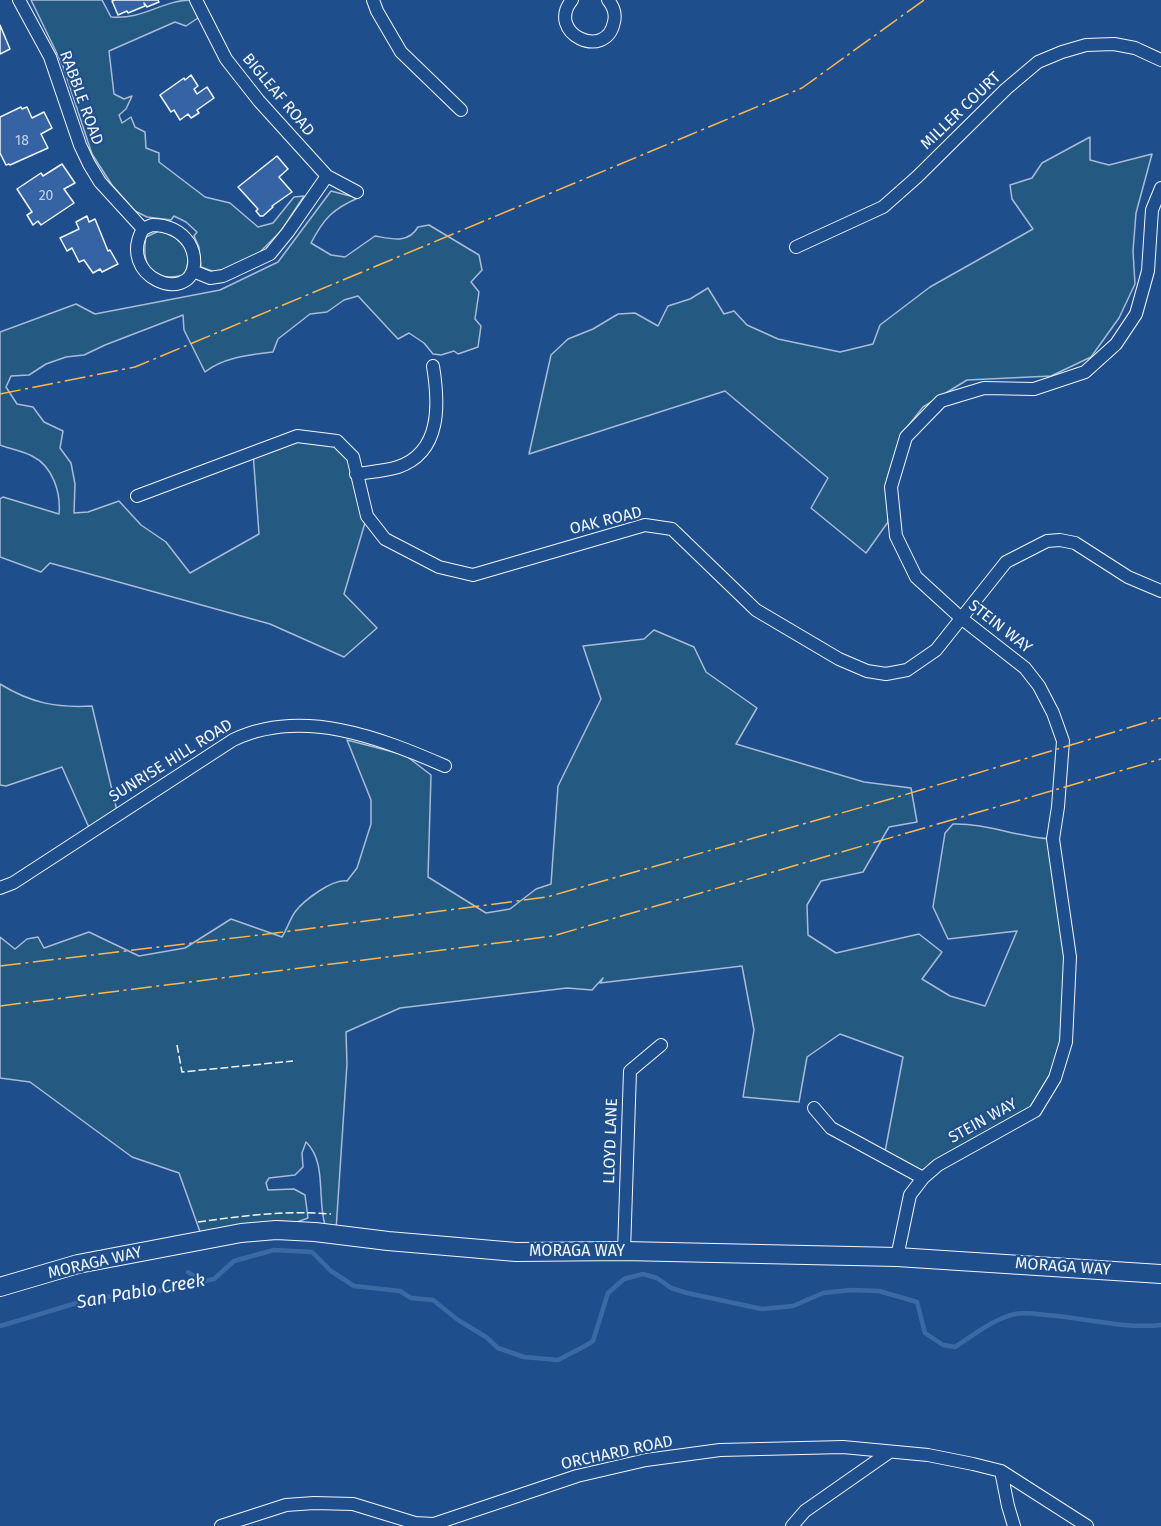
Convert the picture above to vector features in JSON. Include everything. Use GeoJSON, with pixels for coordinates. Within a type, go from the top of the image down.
{"type":"FeatureCollection","features":[{"type":"Feature","properties":{"kind":"main road","name":"MORAGA WAY"},"geometry":{"type":"LineString","coordinates":[[0,1287],[78,1264],[241,1233],[276,1230],[516,1252],[624,1251],[897,1257],[1161,1274]]}},
{"type":"Feature","properties":{"kind":"street","name":"RABBLE ROAD"},"geometry":{"type":"LineString","coordinates":[[19,0],[50,57],[80,145],[89,164],[100,182],[143,229]]}},
{"type":"Feature","properties":{"kind":"street","name":"BIGLEAF ROAD"},"geometry":{"type":"LineString","coordinates":[[196,0],[220,48],[259,101],[327,176],[357,192]]}},
{"type":"Feature","properties":{"kind":"street"},"geometry":{"type":"LineString","coordinates":[[373,0],[401,52],[461,110]]}},
{"type":"Feature","properties":{"kind":"street"},"geometry":{"type":"LineString","coordinates":[[572,0],[566,12],[568,28],[579,39],[586,42],[602,39],[612,28],[614,11],[608,0]]}},
{"type":"Feature","properties":{"kind":"street","name":"MILLER COURT"},"geometry":{"type":"LineString","coordinates":[[796,247],[883,207],[917,177],[1006,89],[1038,62],[1086,45],[1114,44],[1135,48],[1161,60]]}},
{"type":"Feature","properties":{"kind":"street"},"geometry":{"type":"LineString","coordinates":[[193,271],[210,278],[223,276],[270,254],[327,176]]}},
{"type":"Feature","properties":{"kind":"street","name":"STEIN WAY"},"geometry":{"type":"LineString","coordinates":[[897,1257],[910,1195],[923,1178],[938,1165],[1035,1111],[1054,1078],[1066,1042],[1070,957],[1053,839],[1063,741],[1053,713],[1039,686],[1025,668],[960,618],[916,577],[896,536],[891,487],[906,437],[941,401],[984,388],[1034,390],[1085,372],[1116,344],[1136,314],[1148,271],[1152,210],[1161,188]]}},
{"type":"Feature","properties":{"kind":"street"},"geometry":{"type":"LineString","coordinates":[[157,225],[178,231],[192,249],[194,259],[193,271],[185,280],[175,285],[160,283],[143,270],[137,257],[138,239],[143,229],[157,225]]}},
{"type":"Feature","properties":{"kind":"street"},"geometry":{"type":"LineString","coordinates":[[356,474],[399,467],[423,452],[436,421],[438,394],[433,366]]}},
{"type":"Feature","properties":{"kind":"street","name":"OAK ROAD"},"geometry":{"type":"LineString","coordinates":[[137,496],[297,436],[337,441],[353,457],[367,516],[385,538],[439,567],[473,575],[645,525],[672,529],[756,610],[838,659],[867,671],[886,674],[908,670],[936,650],[1006,562],[1047,541],[1060,540],[1075,543],[1128,577],[1161,591]]}},
{"type":"Feature","properties":{"kind":"street","name":"SUNRISE HILL ROAD"},"geometry":{"type":"LineString","coordinates":[[0,888],[13,883],[233,740],[249,732],[274,728],[312,727],[351,732],[392,743],[446,766]]}},
{"type":"Feature","properties":{"kind":"street","name":"LLOYD LANE"},"geometry":{"type":"LineString","coordinates":[[624,1251],[630,1071],[661,1045]]}},
{"type":"Feature","properties":{"kind":"street"},"geometry":{"type":"LineString","coordinates":[[814,1108],[831,1128],[923,1178]]}},
{"type":"Feature","properties":{"kind":"street","name":"ORCHARD ROAD"},"geometry":{"type":"LineString","coordinates":[[221,1526],[286,1505],[314,1503],[353,1504],[415,1523],[434,1524],[567,1479],[646,1460],[720,1450],[843,1447],[928,1455],[1001,1471],[1087,1526]]}},
{"type":"Feature","properties":{"kind":"street"},"geometry":{"type":"LineString","coordinates":[[792,1526],[805,1511],[888,1452]]}},
{"type":"Feature","properties":{"kind":"street"},"geometry":{"type":"LineString","coordinates":[[1001,1471],[1014,1526]]}},
{"type":"Feature","properties":{"kind":"shaded area"},"geometry":{"type":"Polygon","coordinates":[[[31,0],[102,0],[111,17],[122,17],[133,16],[171,3],[191,0],[198,18],[186,26],[175,22],[109,51],[114,94],[124,99],[132,96],[126,109],[119,115],[122,123],[131,117],[135,127],[145,132],[146,148],[159,153],[159,162],[205,197],[230,203],[258,227],[273,223],[294,197],[304,196],[281,231],[259,253],[234,266],[215,272],[201,267],[199,247],[194,236],[197,232],[186,222],[174,216],[171,220],[147,217],[135,211],[112,185],[92,154],[63,66],[31,0]]]}},
{"type":"Feature","properties":{"kind":"shaded area"},"geometry":{"type":"Polygon","coordinates":[[[1090,137],[1090,160],[1109,165],[1152,154],[1136,213],[1133,251],[1135,284],[1119,318],[1091,357],[1051,376],[967,380],[923,407],[901,435],[887,479],[888,522],[866,553],[811,508],[828,478],[725,391],[529,454],[551,355],[568,339],[593,329],[618,314],[635,313],[658,326],[668,306],[690,299],[708,288],[724,314],[734,311],[747,325],[778,339],[840,352],[873,344],[880,325],[930,287],[1033,229],[1012,199],[1010,185],[1032,178],[1042,163],[1090,137]]]}},
{"type":"Feature","properties":{"kind":"shaded area"},"geometry":{"type":"Polygon","coordinates":[[[331,191],[358,198],[330,215],[311,243],[331,255],[345,257],[375,236],[404,238],[418,227],[429,225],[479,255],[482,270],[471,282],[479,292],[475,319],[481,326],[478,347],[458,354],[454,351],[441,355],[433,354],[424,343],[409,333],[398,339],[358,296],[344,300],[327,312],[310,314],[278,339],[273,352],[229,360],[205,372],[184,330],[183,315],[84,355],[66,357],[46,364],[29,375],[11,376],[6,387],[17,404],[33,407],[44,422],[63,431],[60,448],[71,463],[75,484],[74,513],[88,512],[119,501],[141,525],[166,542],[190,573],[259,534],[253,452],[297,436],[337,441],[353,457],[367,516],[344,594],[377,628],[344,657],[270,624],[50,563],[41,572],[0,557],[0,499],[3,497],[59,514],[59,497],[54,481],[45,466],[32,456],[0,445],[0,332],[76,304],[95,314],[220,290],[278,262],[331,191]]]}},
{"type":"Feature","properties":{"kind":"shaded area"},"geometry":{"type":"Polygon","coordinates":[[[159,231],[174,237],[184,246],[188,259],[184,275],[164,277],[151,270],[147,264],[146,237],[159,231]]]}},
{"type":"Feature","properties":{"kind":"shaded area"},"geometry":{"type":"Polygon","coordinates":[[[654,630],[694,647],[706,672],[757,708],[736,744],[864,782],[911,788],[917,822],[889,827],[863,872],[821,881],[807,905],[808,935],[836,953],[919,934],[942,952],[922,979],[950,996],[985,1006],[1017,931],[948,939],[933,907],[945,833],[953,824],[966,824],[1053,839],[1064,910],[1066,1042],[1035,1111],[923,1178],[884,1157],[903,1057],[840,1034],[807,1057],[799,1102],[743,1097],[754,1030],[742,966],[600,983],[603,978],[592,990],[567,988],[400,1008],[346,1032],[347,1064],[336,1230],[325,1225],[317,1160],[313,1150],[306,1142],[302,1153],[303,1167],[295,1175],[269,1178],[266,1183],[268,1190],[294,1189],[305,1195],[308,1218],[297,1222],[274,1221],[276,1230],[203,1240],[179,1173],[132,1157],[30,1082],[0,1078],[0,937],[15,949],[27,939],[38,937],[44,948],[89,932],[139,956],[185,948],[231,919],[282,937],[299,907],[319,891],[334,883],[347,881],[357,868],[371,824],[371,800],[347,740],[405,755],[431,775],[428,877],[486,913],[510,909],[536,889],[551,884],[558,786],[601,699],[583,646],[644,639],[654,630]]]}},
{"type":"Feature","properties":{"kind":"shaded area"},"geometry":{"type":"Polygon","coordinates":[[[0,684],[22,696],[44,703],[92,706],[118,815],[91,832],[62,767],[6,786],[0,785],[0,684]]]}},
{"type":"Feature","properties":{"kind":"building"},"geometry":{"type":"Polygon","coordinates":[[[158,0],[159,2],[147,7],[144,3],[145,6],[118,15],[112,1],[158,0]]]}},
{"type":"Feature","properties":{"kind":"building"},"geometry":{"type":"Polygon","coordinates":[[[0,25],[10,49],[0,54],[0,25]]]}},
{"type":"Feature","properties":{"kind":"building"},"geometry":{"type":"Polygon","coordinates":[[[191,75],[198,86],[194,89],[197,94],[207,87],[214,98],[197,110],[199,113],[191,118],[188,114],[180,120],[174,110],[171,112],[160,95],[191,75]]]}},
{"type":"Feature","properties":{"kind":"building"},"geometry":{"type":"Polygon","coordinates":[[[21,107],[22,109],[27,107],[32,118],[44,112],[52,128],[41,134],[48,148],[6,165],[0,153],[0,117],[21,107]]]}},
{"type":"Feature","properties":{"kind":"building"},"geometry":{"type":"Polygon","coordinates":[[[277,156],[288,169],[279,177],[292,192],[260,216],[256,211],[258,209],[238,187],[277,156]]]}},
{"type":"Feature","properties":{"kind":"building"},"geometry":{"type":"Polygon","coordinates":[[[62,164],[75,183],[64,189],[74,203],[41,225],[38,221],[33,225],[27,215],[32,212],[17,189],[41,173],[43,176],[62,164]]]}},
{"type":"Feature","properties":{"kind":"building"},"geometry":{"type":"Polygon","coordinates":[[[87,216],[89,222],[95,219],[108,251],[110,250],[118,264],[102,272],[100,269],[93,273],[84,260],[79,262],[72,248],[67,251],[60,238],[79,229],[76,222],[87,216]]]}},
{"type":"Feature","properties":{"kind":"waterway","name":"San Pablo Creek"},"geometry":{"type":"LineString","coordinates":[[0,1326],[90,1299],[164,1290],[214,1279],[234,1261],[274,1250],[312,1252],[331,1271],[354,1286],[400,1291],[411,1298],[433,1300],[498,1348],[524,1357],[558,1360],[593,1341],[608,1293],[624,1279],[643,1274],[657,1278],[671,1288],[687,1293],[762,1309],[793,1306],[823,1293],[851,1290],[879,1291],[917,1302],[925,1333],[943,1345],[955,1347],[992,1323],[1019,1313],[1061,1316],[1132,1326],[1161,1325]]}},
{"type":"Feature","properties":{"kind":"waterway"},"geometry":{"type":"LineString","coordinates":[[188,1272],[201,1281]]}},
{"type":"Feature","properties":{"kind":"fence"},"geometry":{"type":"LineString","coordinates":[[177,1045],[182,1072],[293,1061]]}},
{"type":"Feature","properties":{"kind":"fence"},"geometry":{"type":"LineString","coordinates":[[198,1222],[281,1213],[331,1214]]}},
{"type":"Feature","properties":{"kind":"power"},"geometry":{"type":"LineString","coordinates":[[0,394],[135,367],[802,88],[924,0]]}},
{"type":"Feature","properties":{"kind":"power"},"geometry":{"type":"LineString","coordinates":[[0,966],[547,897],[894,798],[1161,718]]}},
{"type":"Feature","properties":{"kind":"power"},"geometry":{"type":"LineString","coordinates":[[0,1006],[553,936],[1161,759]]}}]}
